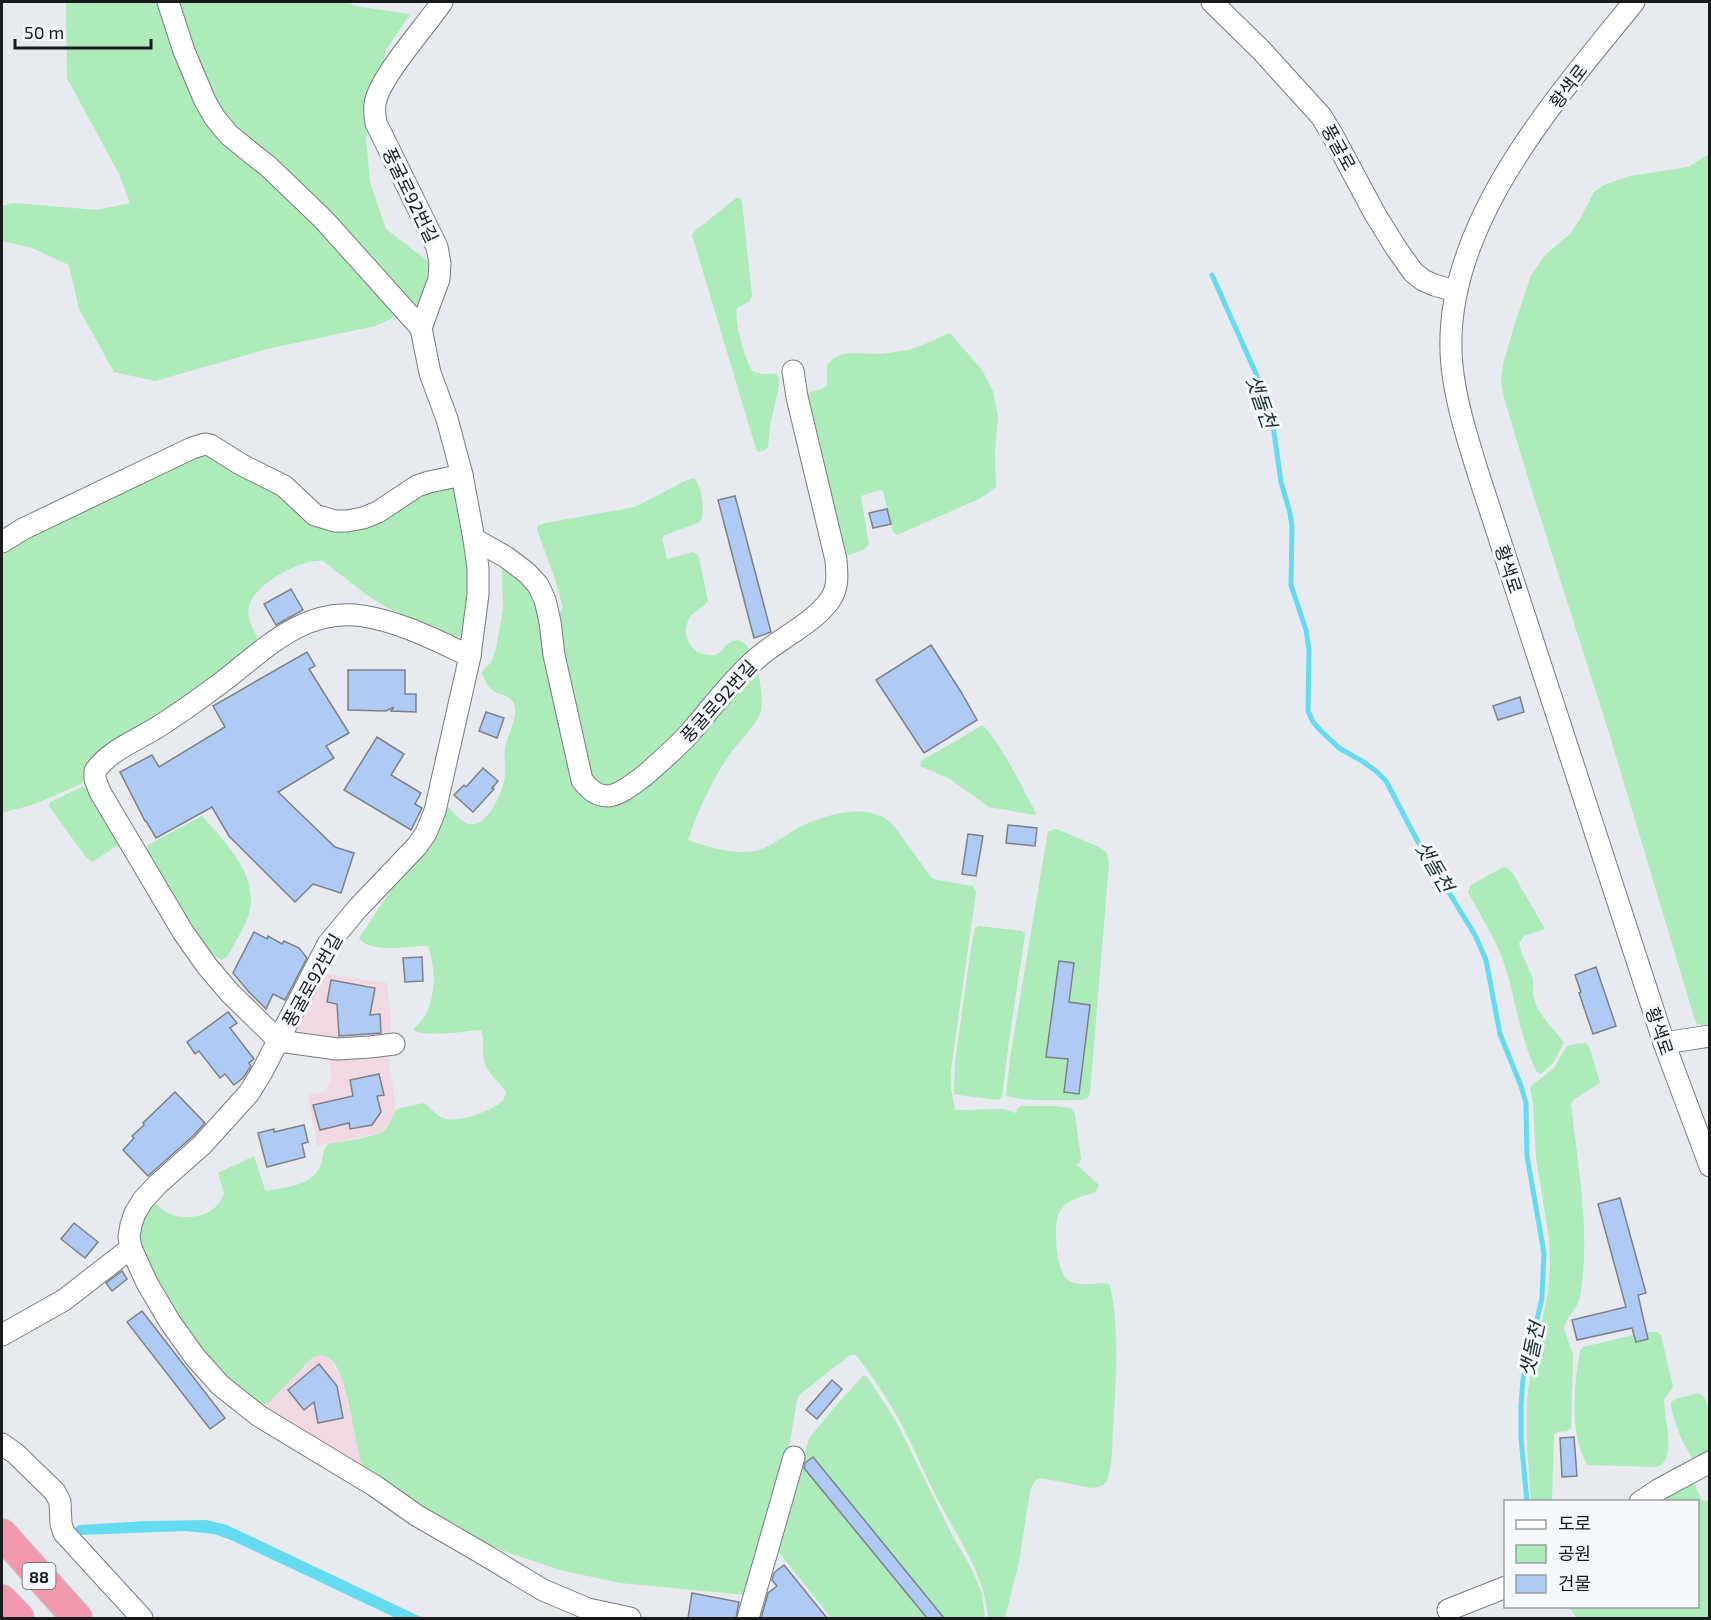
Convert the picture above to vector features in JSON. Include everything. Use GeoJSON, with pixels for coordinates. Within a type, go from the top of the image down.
{"type":"FeatureCollection","features":[{"type":"Feature","properties":{"kind":"highway","name":"88"},"geometry":{"type":"LineString","coordinates":[[2,1534],[77,1618]]}},
{"type":"Feature","properties":{"kind":"highway","name":"88"},"geometry":{"type":"LineString","coordinates":[[2,1599],[19,1618]]}},
{"type":"Feature","properties":{"kind":"street"},"geometry":{"type":"LineString","coordinates":[[168,2],[184,51],[205,101],[215,118],[229,135],[270,168],[324,219],[421,328]]}},
{"type":"Feature","properties":{"kind":"street","name":"풍굴로92번길"},"geometry":{"type":"LineString","coordinates":[[131,1248],[129,1237],[131,1225],[143,1200],[202,1145],[236,1109],[262,1072],[328,944],[357,909],[417,846],[426,833],[435,811],[470,656],[478,594],[478,568],[462,475],[447,419],[430,373],[421,328],[439,279],[440,263],[437,247],[376,123],[375,102],[389,73],[442,2]]}},
{"type":"Feature","properties":{"kind":"street","name":"풍굴로"},"geometry":{"type":"LineString","coordinates":[[1212,2],[1262,51],[1321,116],[1375,214],[1413,272],[1428,283],[1456,291]]}},
{"type":"Feature","properties":{"kind":"street","name":"황색로"},"geometry":{"type":"LineString","coordinates":[[1634,2],[1554,103],[1507,171],[1484,213],[1470,244],[1456,291],[1451,327],[1452,366],[1457,399],[1467,437],[1664,1043],[1710,1166]]}},
{"type":"Feature","properties":{"kind":"street","name":"풍굴로92번길"},"geometry":{"type":"LineString","coordinates":[[474,539],[506,557],[538,585],[545,600],[550,622],[554,655],[582,780],[598,795],[610,796],[624,790],[668,756],[742,672],[826,605],[835,590],[836,560],[797,398],[794,371]]}},
{"type":"Feature","properties":{"kind":"street"},"geometry":{"type":"LineString","coordinates":[[2,542],[62,510],[204,444],[210,445],[242,465],[284,486],[315,515],[335,521],[363,518],[378,512],[417,486],[462,475]]}},
{"type":"Feature","properties":{"kind":"street"},"geometry":{"type":"LineString","coordinates":[[394,1044],[337,1048],[279,1041],[230,993],[183,932],[100,792],[94,779],[94,771],[107,758],[180,712],[225,680],[283,634],[322,618],[343,614],[384,620],[414,630],[470,656]]}},
{"type":"Feature","properties":{"kind":"street"},"geometry":{"type":"LineString","coordinates":[[1664,1043],[1710,1035]]}},
{"type":"Feature","properties":{"kind":"street"},"geometry":{"type":"LineString","coordinates":[[2,1335],[64,1300],[131,1248],[147,1283],[170,1322],[195,1357],[220,1384],[276,1428],[369,1482],[425,1521],[543,1590],[588,1609],[630,1618]]}},
{"type":"Feature","properties":{"kind":"street"},"geometry":{"type":"LineString","coordinates":[[2,1444],[16,1454],[55,1492],[60,1502],[61,1524],[64,1533],[142,1618]]}},
{"type":"Feature","properties":{"kind":"street"},"geometry":{"type":"LineString","coordinates":[[748,1618],[794,1457]]}},
{"type":"Feature","properties":{"kind":"street"},"geometry":{"type":"LineString","coordinates":[[1643,1500],[1710,1462]]}},
{"type":"Feature","properties":{"kind":"street"},"geometry":{"type":"LineString","coordinates":[[1448,1610],[1504,1588]]}},
{"type":"Feature","properties":{"kind":"shaded area"},"geometry":{"type":"Polygon","coordinates":[[[323,973],[387,983],[391,1038],[348,1041],[310,1035],[296,1029],[323,973]]]}},
{"type":"Feature","properties":{"kind":"shaded area"},"geometry":{"type":"Polygon","coordinates":[[[388,1053],[395,1111],[385,1129],[380,1133],[317,1146],[308,1095],[320,1093],[327,1088],[330,1082],[328,1055],[388,1053]]]}},
{"type":"Feature","properties":{"kind":"shaded area"},"geometry":{"type":"Polygon","coordinates":[[[319,1355],[330,1359],[342,1378],[359,1454],[366,1472],[285,1424],[262,1405],[268,1403],[312,1358],[319,1355]]]}},
{"type":"Feature","properties":{"kind":"green space"},"geometry":{"type":"Polygon","coordinates":[[[66,2],[348,2],[355,6],[410,14],[386,50],[366,140],[370,182],[386,229],[430,263],[421,305],[375,326],[267,349],[155,381],[114,372],[79,309],[69,265],[32,248],[2,241],[2,206],[14,203],[97,210],[130,203],[119,174],[67,78],[66,2]]]}},
{"type":"Feature","properties":{"kind":"green space"},"geometry":{"type":"Polygon","coordinates":[[[1709,154],[1709,1027],[1697,1024],[1694,1017],[1609,733],[1531,488],[1504,398],[1501,380],[1503,364],[1531,276],[1544,256],[1569,235],[1594,192],[1604,185],[1630,176],[1688,167],[1709,154]]]}},
{"type":"Feature","properties":{"kind":"green space"},"geometry":{"type":"Polygon","coordinates":[[[736,198],[740,198],[742,202],[752,296],[749,302],[737,308],[740,339],[751,369],[760,374],[777,374],[779,378],[768,447],[758,452],[692,235],[736,198]]]}},
{"type":"Feature","properties":{"kind":"green space"},"geometry":{"type":"Polygon","coordinates":[[[950,333],[982,370],[993,391],[998,417],[995,452],[996,487],[981,498],[897,535],[893,532],[883,491],[863,495],[861,497],[869,545],[863,550],[844,557],[807,393],[822,389],[827,385],[827,365],[842,354],[878,354],[907,350],[950,333]]]}},
{"type":"Feature","properties":{"kind":"green space"},"geometry":{"type":"Polygon","coordinates":[[[206,453],[272,487],[318,525],[454,485],[472,577],[464,635],[452,636],[388,608],[323,561],[314,561],[292,568],[269,581],[253,598],[249,606],[249,615],[259,642],[242,659],[91,763],[81,784],[32,805],[2,813],[2,550],[206,453]]]}},
{"type":"Feature","properties":{"kind":"green space"},"geometry":{"type":"Polygon","coordinates":[[[694,478],[702,497],[702,519],[698,523],[662,538],[667,559],[693,552],[699,558],[708,601],[689,619],[686,626],[688,640],[695,650],[708,655],[717,654],[729,643],[735,641],[744,643],[756,663],[762,704],[758,718],[730,754],[711,785],[688,840],[729,851],[755,851],[813,821],[845,812],[866,812],[881,816],[894,826],[931,877],[973,886],[976,892],[951,1069],[951,1089],[955,1110],[1003,1109],[1016,1113],[1021,1106],[1071,1108],[1075,1114],[1081,1159],[1076,1164],[1099,1185],[1096,1192],[1076,1198],[1063,1207],[1058,1217],[1056,1237],[1058,1259],[1069,1281],[1078,1284],[1106,1283],[1110,1285],[1115,1321],[1116,1357],[1112,1454],[1109,1474],[1103,1485],[1092,1488],[1041,1478],[1033,1484],[1019,1562],[1005,1618],[988,1618],[986,1601],[976,1570],[936,1496],[897,1416],[856,1355],[850,1355],[799,1395],[789,1447],[746,1595],[620,1583],[560,1570],[478,1542],[366,1472],[361,1461],[340,1374],[333,1362],[325,1356],[312,1358],[268,1403],[262,1405],[239,1392],[191,1341],[144,1259],[137,1233],[139,1221],[153,1202],[168,1213],[178,1216],[202,1215],[216,1207],[221,1201],[224,1193],[218,1173],[254,1156],[265,1190],[289,1187],[304,1182],[316,1173],[328,1144],[381,1133],[387,1128],[397,1109],[424,1103],[440,1117],[457,1119],[482,1112],[503,1101],[506,1092],[485,1064],[481,1030],[428,1034],[413,1030],[429,1008],[433,990],[432,963],[428,946],[381,948],[364,943],[359,938],[447,806],[465,823],[475,824],[488,815],[498,799],[505,776],[505,748],[515,717],[515,708],[512,700],[491,689],[482,673],[491,663],[497,644],[503,609],[502,566],[505,566],[559,614],[563,608],[537,526],[635,507],[694,478]]]}},
{"type":"Feature","properties":{"kind":"green space"},"geometry":{"type":"Polygon","coordinates":[[[983,725],[1012,768],[1035,815],[989,807],[950,779],[920,766],[921,761],[983,725]]]}},
{"type":"Feature","properties":{"kind":"green space"},"geometry":{"type":"Polygon","coordinates":[[[82,787],[89,791],[120,844],[92,862],[85,856],[49,806],[50,802],[82,787]]]}},
{"type":"Feature","properties":{"kind":"green space"},"geometry":{"type":"Polygon","coordinates":[[[202,816],[230,848],[250,886],[249,914],[228,956],[222,960],[213,954],[192,928],[147,849],[148,845],[202,816]]]}},
{"type":"Feature","properties":{"kind":"green space"},"geometry":{"type":"Polygon","coordinates":[[[1054,829],[1099,847],[1107,853],[1109,862],[1090,1094],[1088,1098],[1082,1100],[1030,1100],[1006,1095],[1047,836],[1048,832],[1054,829]]]}},
{"type":"Feature","properties":{"kind":"green space"},"geometry":{"type":"Polygon","coordinates":[[[1503,867],[1512,872],[1545,929],[1524,936],[1519,943],[1533,980],[1533,996],[1536,1005],[1564,1043],[1553,1063],[1541,1074],[1537,1072],[1526,1046],[1501,956],[1468,892],[1471,885],[1503,867]]]}},
{"type":"Feature","properties":{"kind":"green space"},"geometry":{"type":"Polygon","coordinates":[[[979,926],[1022,931],[1025,934],[1002,1096],[999,1100],[954,1094],[955,1063],[971,948],[975,928],[979,926]]]}},
{"type":"Feature","properties":{"kind":"green space"},"geometry":{"type":"Polygon","coordinates":[[[1586,1043],[1589,1046],[1600,1083],[1571,1103],[1582,1200],[1584,1249],[1580,1297],[1564,1329],[1573,1354],[1571,1428],[1554,1435],[1552,1500],[1531,1500],[1527,1446],[1527,1399],[1548,1293],[1550,1263],[1549,1239],[1536,1157],[1530,1087],[1554,1068],[1567,1046],[1586,1043]]]}},
{"type":"Feature","properties":{"kind":"green space"},"geometry":{"type":"Polygon","coordinates":[[[1647,1332],[1657,1332],[1661,1335],[1673,1387],[1664,1400],[1668,1438],[1667,1456],[1657,1467],[1587,1465],[1577,1438],[1574,1409],[1580,1351],[1583,1347],[1647,1332]]]}},
{"type":"Feature","properties":{"kind":"green space"},"geometry":{"type":"Polygon","coordinates":[[[864,1375],[897,1423],[952,1535],[970,1566],[982,1593],[985,1618],[831,1618],[778,1551],[796,1475],[810,1437],[864,1375]]]}},
{"type":"Feature","properties":{"kind":"green space"},"geometry":{"type":"Polygon","coordinates":[[[1694,1394],[1702,1395],[1706,1400],[1709,1433],[1709,1456],[1695,1462],[1680,1435],[1671,1405],[1671,1402],[1676,1399],[1694,1394]]]}},
{"type":"Feature","properties":{"kind":"green space"},"geometry":{"type":"Polygon","coordinates":[[[1691,1480],[1702,1500],[1709,1499],[1709,1618],[1577,1618],[1570,1608],[1699,1608],[1699,1500],[1654,1500],[1691,1480]]]}},
{"type":"Feature","properties":{"kind":"water"},"geometry":{"type":"Polygon","coordinates":[[[206,1520],[227,1525],[423,1618],[396,1618],[214,1534],[185,1531],[79,1535],[74,1531],[79,1525],[206,1520]]]}},
{"type":"Feature","properties":{"kind":"building"},"geometry":{"type":"Polygon","coordinates":[[[735,496],[771,632],[754,638],[718,500],[735,496]]]}},
{"type":"Feature","properties":{"kind":"building"},"geometry":{"type":"Polygon","coordinates":[[[887,509],[891,524],[873,528],[869,513],[887,509]]]}},
{"type":"Feature","properties":{"kind":"building"},"geometry":{"type":"Polygon","coordinates":[[[291,589],[303,610],[276,625],[264,604],[291,589]]]}},
{"type":"Feature","properties":{"kind":"building"},"geometry":{"type":"Polygon","coordinates":[[[931,645],[977,720],[924,753],[876,680],[931,645]]]}},
{"type":"Feature","properties":{"kind":"building"},"geometry":{"type":"Polygon","coordinates":[[[307,652],[315,666],[309,669],[349,733],[326,746],[334,758],[278,792],[335,847],[354,853],[341,893],[313,884],[295,902],[229,836],[212,807],[156,838],[120,772],[152,755],[159,767],[225,727],[213,706],[307,652]]]}},
{"type":"Feature","properties":{"kind":"building"},"geometry":{"type":"Polygon","coordinates":[[[348,670],[405,670],[405,694],[416,694],[416,712],[391,711],[394,707],[386,711],[348,710],[348,670]]]}},
{"type":"Feature","properties":{"kind":"building"},"geometry":{"type":"Polygon","coordinates":[[[1520,697],[1524,712],[1498,720],[1493,706],[1520,697]]]}},
{"type":"Feature","properties":{"kind":"building"},"geometry":{"type":"Polygon","coordinates":[[[486,712],[504,718],[497,738],[479,731],[486,712]]]}},
{"type":"Feature","properties":{"kind":"building"},"geometry":{"type":"Polygon","coordinates":[[[377,737],[404,754],[391,775],[421,793],[415,804],[422,808],[411,830],[344,790],[377,737]]]}},
{"type":"Feature","properties":{"kind":"building"},"geometry":{"type":"Polygon","coordinates":[[[483,768],[498,781],[492,788],[494,789],[473,812],[454,795],[464,785],[466,787],[483,768]]]}},
{"type":"Feature","properties":{"kind":"building"},"geometry":{"type":"Polygon","coordinates":[[[1008,825],[1037,828],[1035,846],[1006,843],[1008,825]]]}},
{"type":"Feature","properties":{"kind":"building"},"geometry":{"type":"Polygon","coordinates":[[[968,834],[983,836],[976,876],[962,874],[968,834]]]}},
{"type":"Feature","properties":{"kind":"building"},"geometry":{"type":"Polygon","coordinates":[[[254,932],[267,939],[268,936],[282,944],[284,941],[299,948],[307,958],[285,1000],[273,994],[266,1009],[233,973],[254,932]]]}},
{"type":"Feature","properties":{"kind":"building"},"geometry":{"type":"Polygon","coordinates":[[[422,957],[423,981],[405,982],[403,958],[422,957]]]}},
{"type":"Feature","properties":{"kind":"building"},"geometry":{"type":"Polygon","coordinates":[[[1059,961],[1074,963],[1069,1002],[1090,1005],[1079,1094],[1064,1092],[1068,1059],[1046,1057],[1059,961]]]}},
{"type":"Feature","properties":{"kind":"building"},"geometry":{"type":"Polygon","coordinates":[[[1596,967],[1616,1026],[1593,1034],[1575,975],[1596,967]]]}},
{"type":"Feature","properties":{"kind":"building"},"geometry":{"type":"Polygon","coordinates":[[[331,980],[375,988],[370,1015],[380,1014],[381,1033],[339,1036],[337,1004],[327,1002],[331,980]]]}},
{"type":"Feature","properties":{"kind":"building"},"geometry":{"type":"Polygon","coordinates":[[[228,1012],[237,1023],[230,1028],[254,1059],[249,1063],[251,1066],[243,1078],[234,1085],[225,1074],[220,1078],[199,1051],[195,1054],[187,1042],[228,1012]]]}},
{"type":"Feature","properties":{"kind":"building"},"geometry":{"type":"Polygon","coordinates":[[[379,1074],[384,1095],[377,1096],[381,1112],[372,1125],[350,1129],[349,1123],[320,1130],[313,1105],[353,1096],[350,1080],[379,1074]]]}},
{"type":"Feature","properties":{"kind":"building"},"geometry":{"type":"Polygon","coordinates":[[[175,1092],[205,1123],[148,1176],[123,1150],[134,1138],[132,1136],[144,1125],[143,1123],[175,1092]]]}},
{"type":"Feature","properties":{"kind":"building"},"geometry":{"type":"Polygon","coordinates":[[[304,1125],[308,1142],[302,1144],[305,1157],[267,1167],[258,1133],[304,1125]]]}},
{"type":"Feature","properties":{"kind":"building"},"geometry":{"type":"Polygon","coordinates":[[[1620,1198],[1646,1293],[1638,1295],[1648,1339],[1636,1342],[1632,1328],[1577,1340],[1572,1320],[1626,1307],[1598,1204],[1620,1198]]]}},
{"type":"Feature","properties":{"kind":"building"},"geometry":{"type":"Polygon","coordinates":[[[74,1223],[98,1242],[85,1258],[61,1239],[74,1223]]]}},
{"type":"Feature","properties":{"kind":"building"},"geometry":{"type":"Polygon","coordinates":[[[122,1271],[127,1279],[112,1291],[106,1283],[122,1271]]]}},
{"type":"Feature","properties":{"kind":"building"},"geometry":{"type":"Polygon","coordinates":[[[142,1311],[225,1418],[210,1429],[127,1322],[142,1311]]]}},
{"type":"Feature","properties":{"kind":"building"},"geometry":{"type":"Polygon","coordinates":[[[319,1364],[337,1386],[343,1418],[318,1423],[314,1402],[304,1410],[288,1390],[319,1364]]]}},
{"type":"Feature","properties":{"kind":"building"},"geometry":{"type":"Polygon","coordinates":[[[832,1380],[842,1389],[817,1419],[806,1410],[832,1380]]]}},
{"type":"Feature","properties":{"kind":"building"},"geometry":{"type":"Polygon","coordinates":[[[1574,1437],[1577,1476],[1562,1477],[1560,1438],[1574,1437]]]}},
{"type":"Feature","properties":{"kind":"building"},"geometry":{"type":"Polygon","coordinates":[[[813,1457],[944,1618],[927,1618],[804,1468],[805,1463],[813,1457]]]}},
{"type":"Feature","properties":{"kind":"building"},"geometry":{"type":"Polygon","coordinates":[[[784,1565],[827,1618],[761,1618],[768,1593],[777,1586],[772,1580],[774,1573],[784,1565]]]}},
{"type":"Feature","properties":{"kind":"building"},"geometry":{"type":"Polygon","coordinates":[[[692,1593],[739,1602],[736,1618],[688,1618],[692,1593]]]}},
{"type":"Feature","properties":{"kind":"waterway","name":"샛돌천"},"geometry":{"type":"LineString","coordinates":[[1212,275],[1261,385],[1272,418],[1281,482],[1292,527],[1291,585],[1306,630],[1309,649],[1308,711],[1313,722],[1339,748],[1362,761],[1386,781],[1418,842],[1475,935],[1486,960],[1500,1034],[1526,1103],[1527,1156],[1544,1253],[1542,1298],[1523,1379],[1521,1407],[1521,1438],[1527,1500]]}}]}
